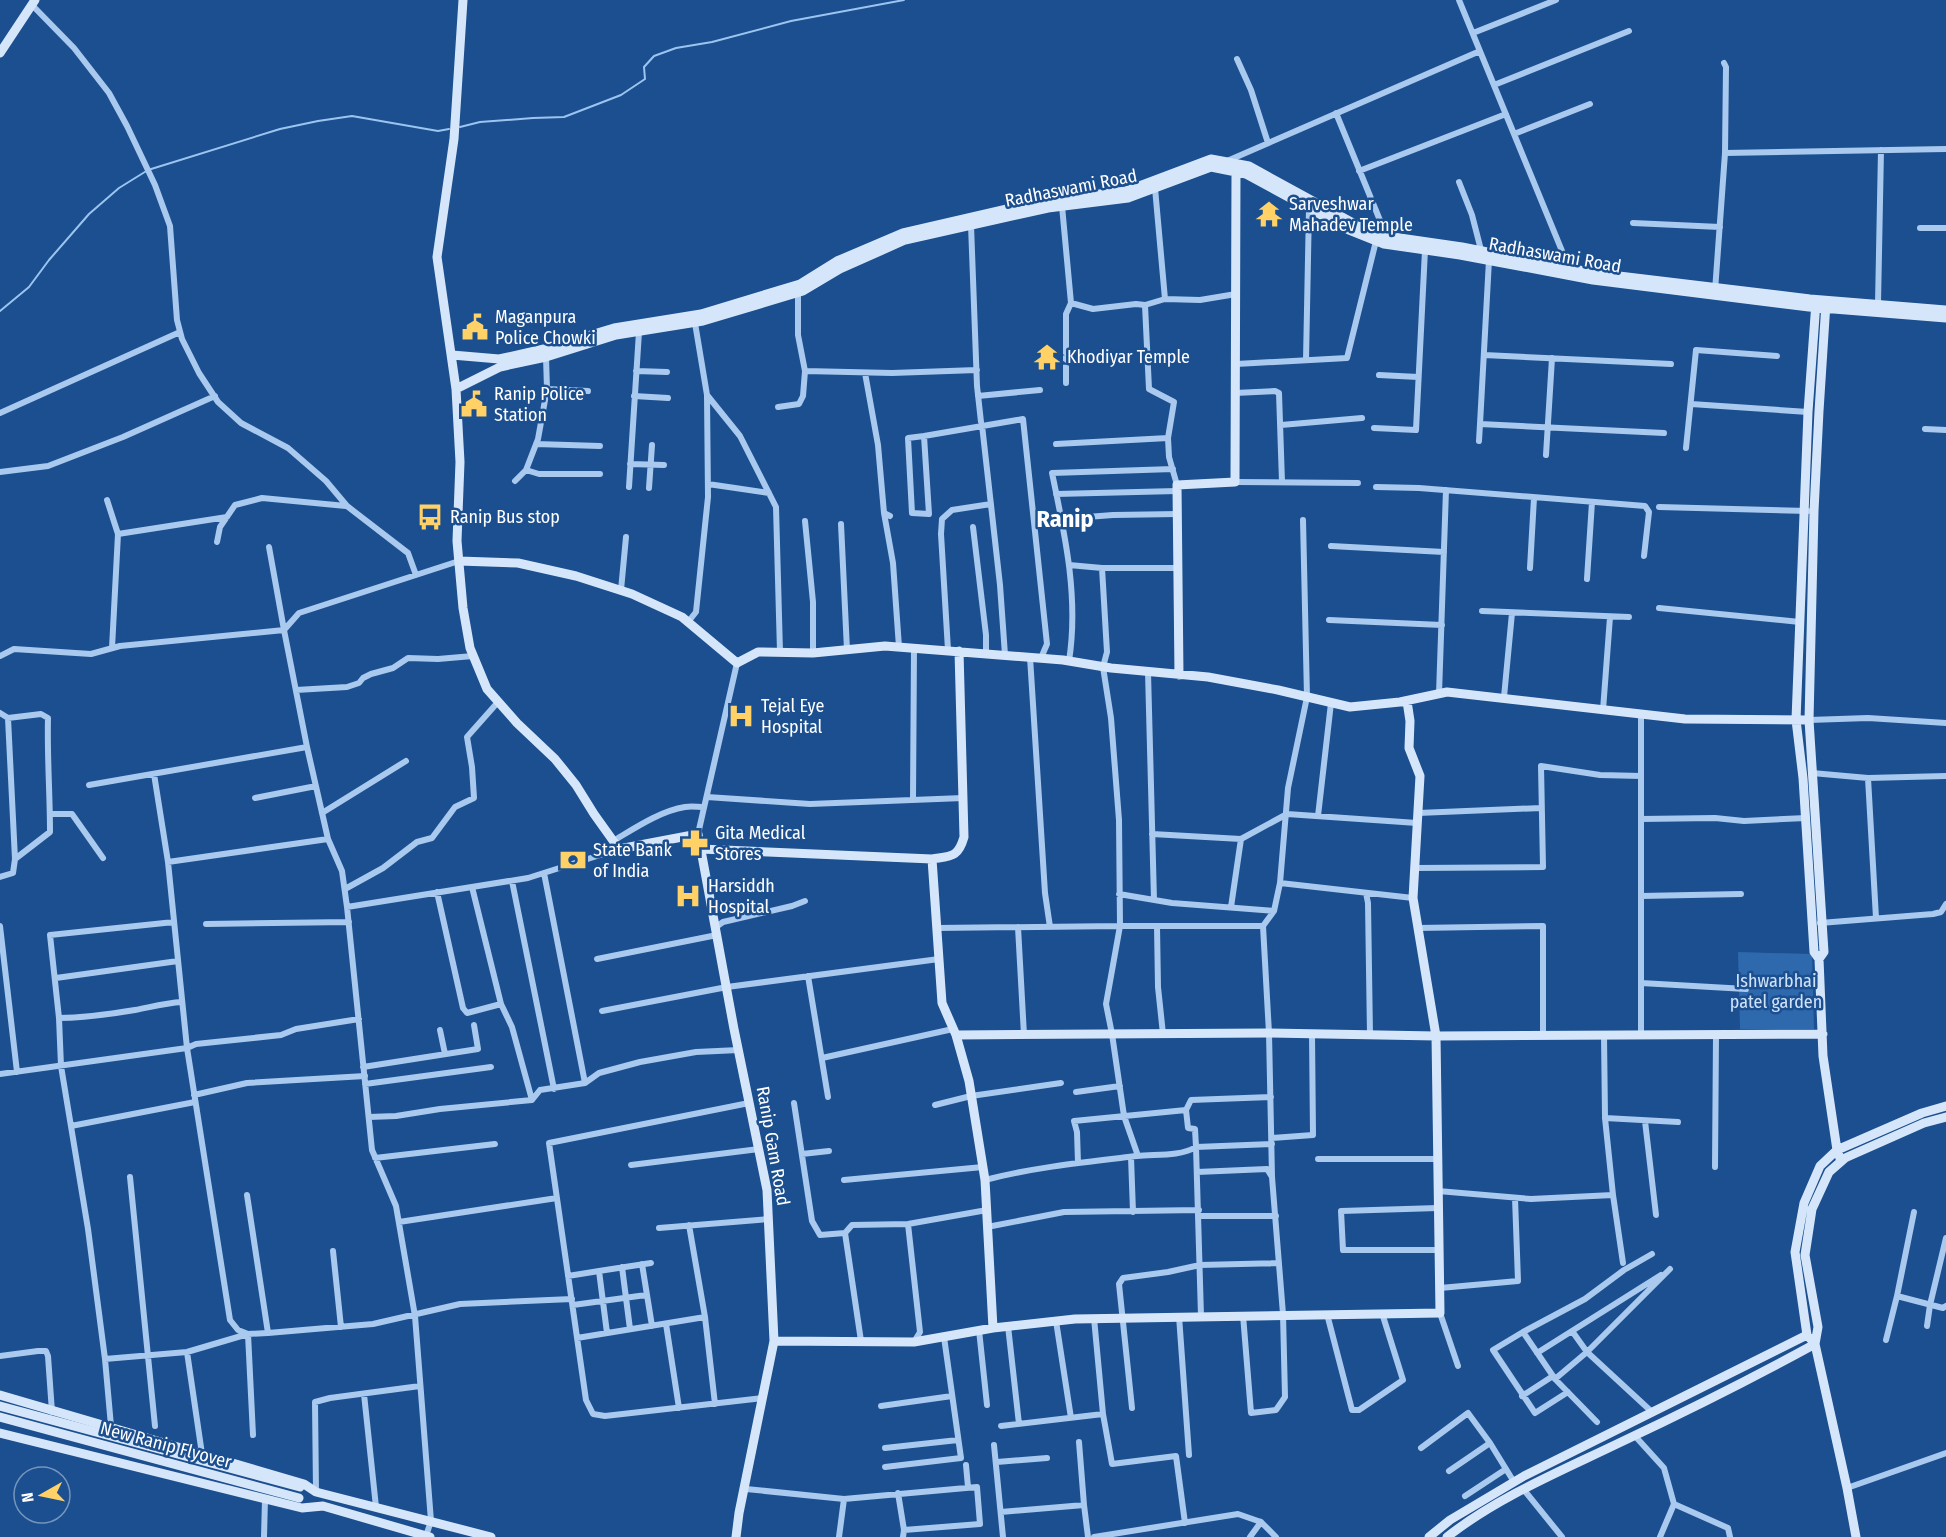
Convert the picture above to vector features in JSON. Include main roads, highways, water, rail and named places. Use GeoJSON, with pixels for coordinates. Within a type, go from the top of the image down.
{"type":"FeatureCollection","features":[{"type":"Feature","properties":{"kind":"waterway"},"geometry":{"type":"LineString","coordinates":[[460,127],[480,122],[564,117],[621,95],[645,79],[644,67],[654,56],[676,48],[712,42],[791,21],[904,0]]}},
{"type":"Feature","properties":{"kind":"waterway"},"geometry":{"type":"LineString","coordinates":[[0,311],[29,287],[89,214],[119,188],[148,170],[280,129],[352,116],[438,131],[449,129]]}},
{"type":"Feature","properties":{"kind":"place","name":"Sarveshwar Mahadev Temple"},"geometry":{"type":"Point","coordinates":[1269,214]}},
{"type":"Feature","properties":{"kind":"place","name":"Maganpura Police Chowki"},"geometry":{"type":"Point","coordinates":[475,327]}},
{"type":"Feature","properties":{"kind":"place","name":"Khodiyar Temple"},"geometry":{"type":"Point","coordinates":[1047,357]}},
{"type":"Feature","properties":{"kind":"place","name":"Ranip Police Station"},"geometry":{"type":"Point","coordinates":[474,404]}},
{"type":"Feature","properties":{"kind":"place","name":"Ranip Bus stop"},"geometry":{"type":"Point","coordinates":[430,517]}},
{"type":"Feature","properties":{"kind":"place","name":"Tejal Eye Hospital"},"geometry":{"type":"Point","coordinates":[741,716]}},
{"type":"Feature","properties":{"kind":"place","name":"Gita Medical Stores"},"geometry":{"type":"Point","coordinates":[695,843]}},
{"type":"Feature","properties":{"kind":"place","name":"State Bank of India"},"geometry":{"type":"Point","coordinates":[573,860]}},
{"type":"Feature","properties":{"kind":"place","name":"Harsiddh Hospital"},"geometry":{"type":"Point","coordinates":[688,896]}},
{"type":"Feature","properties":{"kind":"district","name":"Ranip"},"geometry":{"type":"Point","coordinates":[1065,519]}},
{"type":"Feature","properties":{"kind":"park label","name":"Ishwarbhai patel garden"},"geometry":{"type":"Point","coordinates":[1776,991]}}]}
